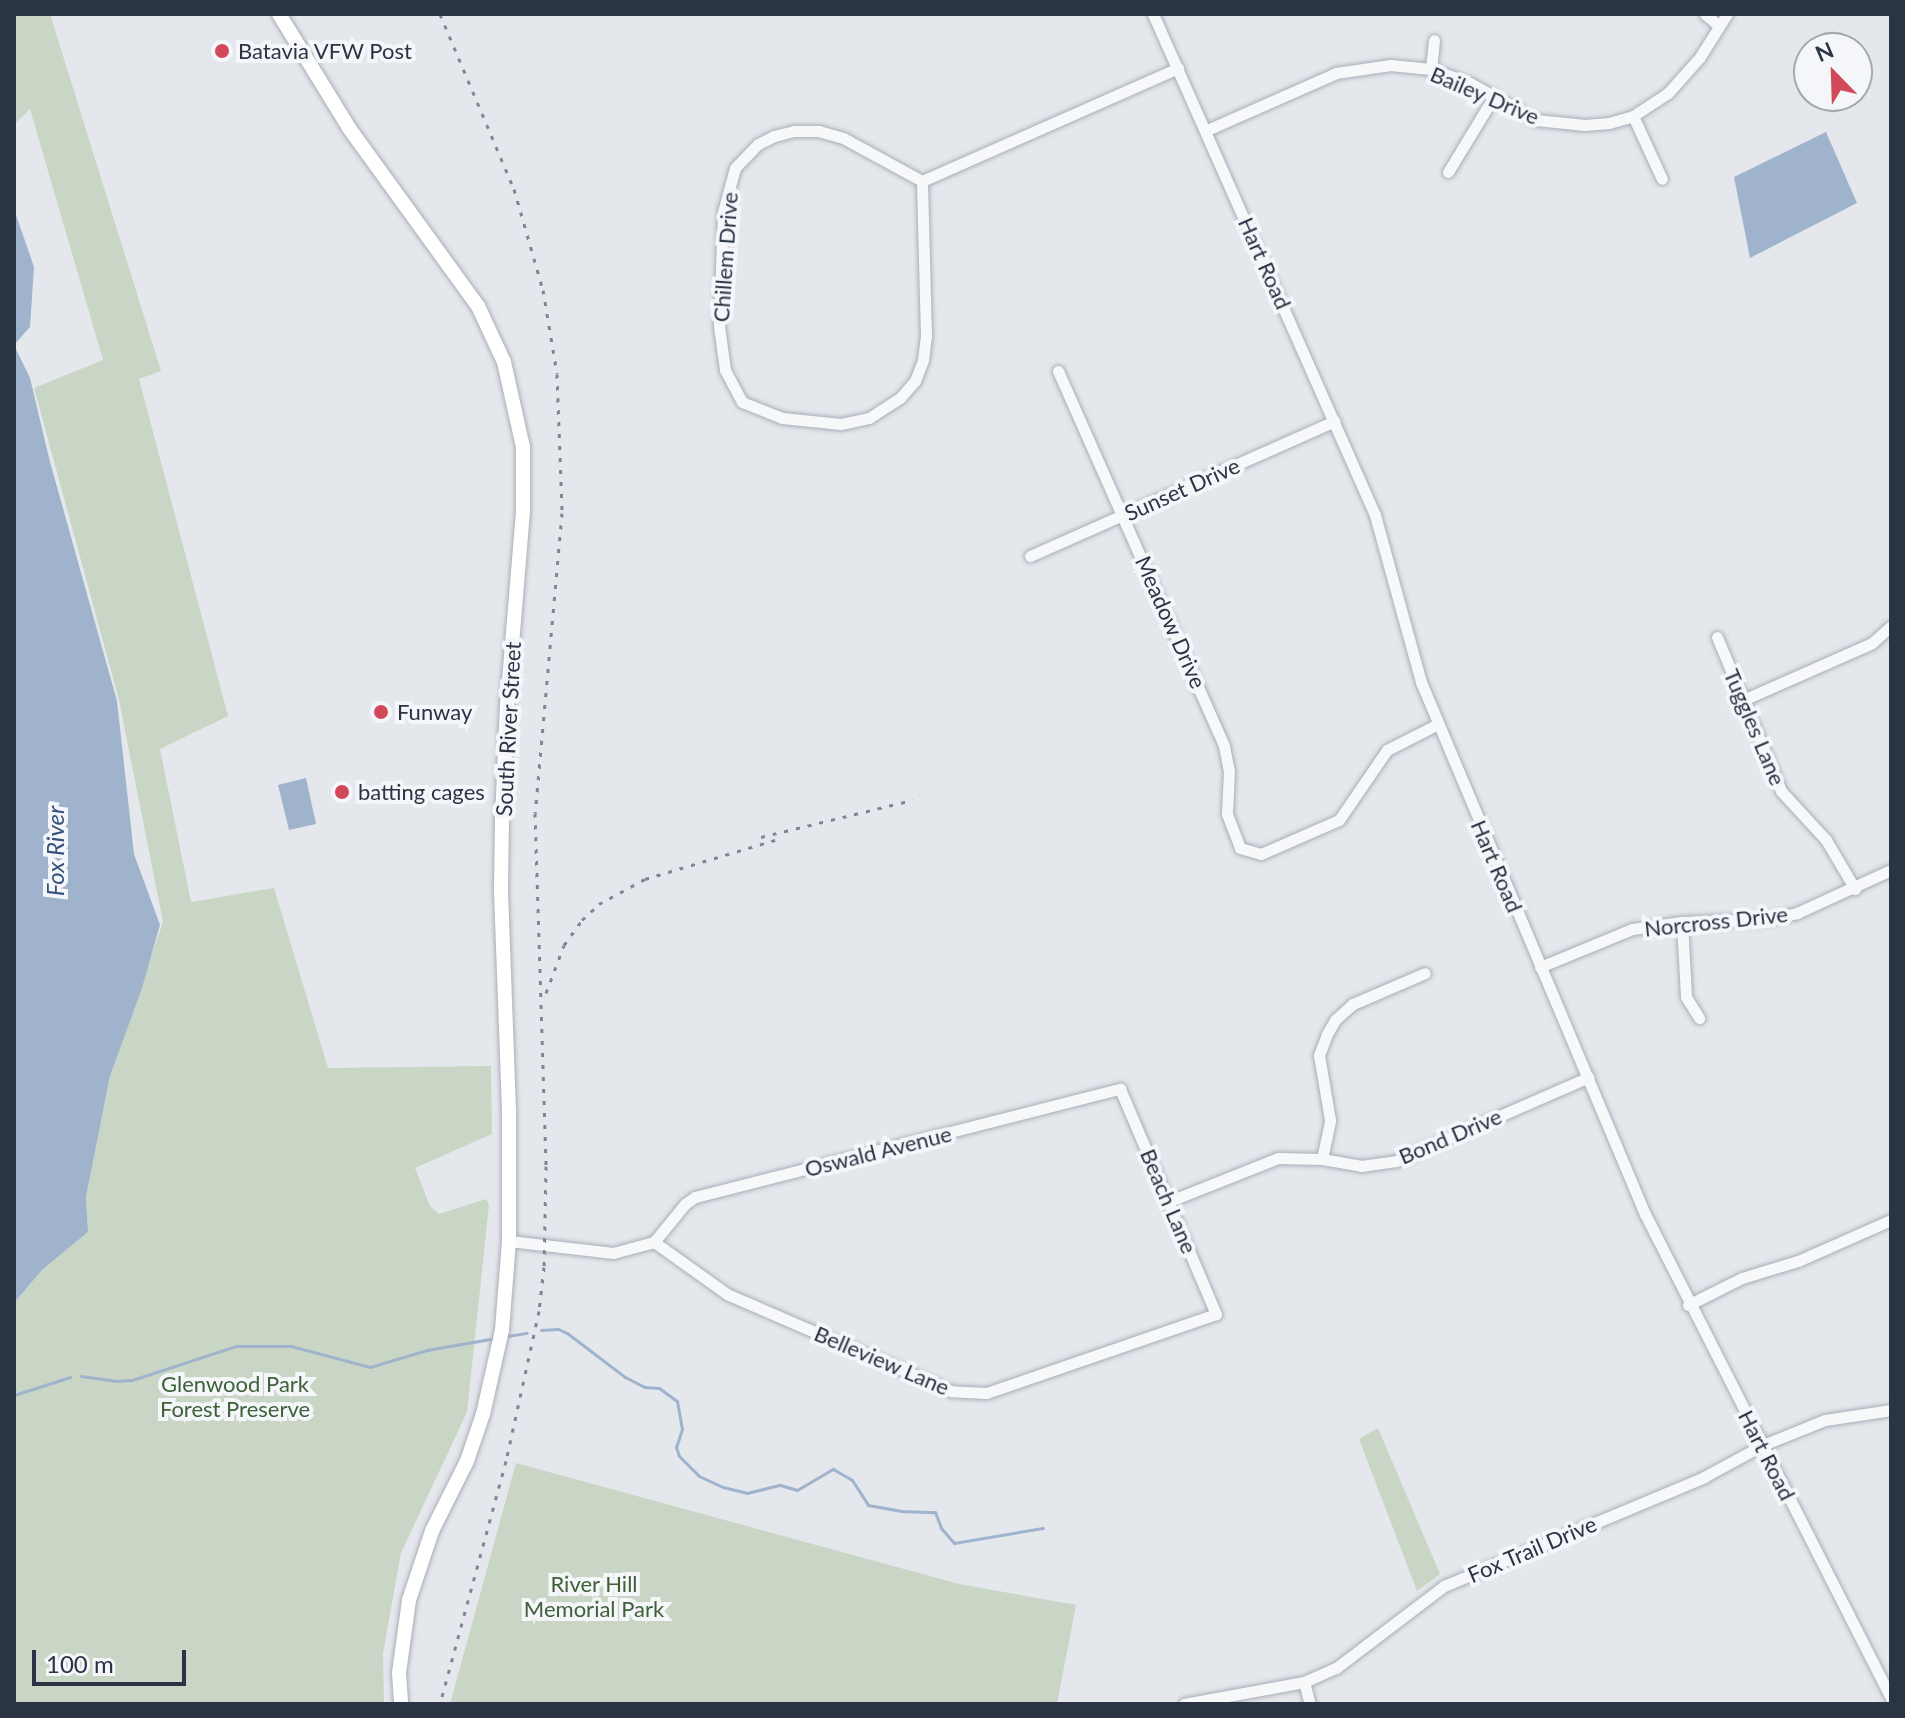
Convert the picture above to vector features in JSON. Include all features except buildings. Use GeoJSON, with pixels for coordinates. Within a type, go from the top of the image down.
{"type":"FeatureCollection","features":[{"type":"Feature","properties":{"kind":"main road","name":"South River Street"},"geometry":{"type":"LineString","coordinates":[[279,14],[349,128],[478,306],[504,362],[520,424],[524,478],[507,705],[501,892],[509,1113],[509,1241],[502,1330],[483,1414],[467,1461],[432,1531],[409,1600],[399,1673],[401,1704]]}},
{"type":"Feature","properties":{"kind":"street","name":"Hart Road"},"geometry":{"type":"LineString","coordinates":[[1153,14],[1375,515],[1408,647],[1645,1214],[1688,1305],[1891,1698]]}},
{"type":"Feature","properties":{"kind":"street"},"geometry":{"type":"LineString","coordinates":[[1705,14],[1718,25]]}},
{"type":"Feature","properties":{"kind":"street","name":"Bailey Drive"},"geometry":{"type":"LineString","coordinates":[[1207,130],[1336,73],[1390,65],[1431,69],[1470,83],[1536,120],[1585,125],[1633,116],[1685,77],[1727,14]]}},
{"type":"Feature","properties":{"kind":"street"},"geometry":{"type":"LineString","coordinates":[[1431,69],[1434,40]]}},
{"type":"Feature","properties":{"kind":"street"},"geometry":{"type":"LineString","coordinates":[[922,181],[1178,68]]}},
{"type":"Feature","properties":{"kind":"street"},"geometry":{"type":"LineString","coordinates":[[1448,172],[1493,98]]}},
{"type":"Feature","properties":{"kind":"street"},"geometry":{"type":"LineString","coordinates":[[1633,116],[1662,179]]}},
{"type":"Feature","properties":{"kind":"street","name":"Chillem Drive"},"geometry":{"type":"LineString","coordinates":[[794,131],[819,131],[843,138],[922,181],[926,336],[923,360],[915,381],[882,412],[841,424],[782,418],[742,402],[725,370],[719,326],[723,212],[735,168],[758,144],[774,136],[794,131]]}},
{"type":"Feature","properties":{"kind":"street","name":"Meadow Drive"},"geometry":{"type":"LineString","coordinates":[[1058,371],[1124,515],[1228,758],[1226,799],[1232,832],[1240,848],[1250,854],[1273,850],[1339,820],[1387,750],[1438,724]]}},
{"type":"Feature","properties":{"kind":"street","name":"Sunset Drive"},"geometry":{"type":"LineString","coordinates":[[1030,556],[1334,421]]}},
{"type":"Feature","properties":{"kind":"street"},"geometry":{"type":"LineString","coordinates":[[1743,700],[1872,643],[1891,626]]}},
{"type":"Feature","properties":{"kind":"street","name":"Tuggles Lane"},"geometry":{"type":"LineString","coordinates":[[1717,637],[1781,791],[1826,840],[1855,889]]}},
{"type":"Feature","properties":{"kind":"street","name":"Norcross Drive"},"geometry":{"type":"LineString","coordinates":[[1540,967],[1632,929],[1682,922],[1767,919],[1797,913],[1891,870]]}},
{"type":"Feature","properties":{"kind":"street"},"geometry":{"type":"LineString","coordinates":[[1682,922],[1686,997],[1699,1018]]}},
{"type":"Feature","properties":{"kind":"street"},"geometry":{"type":"LineString","coordinates":[[1322,1159],[1330,1120],[1319,1055],[1327,1034],[1335,1020],[1353,1004],[1425,973]]}},
{"type":"Feature","properties":{"kind":"street","name":"Bond Drive"},"geometry":{"type":"LineString","coordinates":[[1170,1201],[1278,1158],[1322,1159],[1361,1166],[1396,1161],[1589,1077]]}},
{"type":"Feature","properties":{"kind":"street","name":"Beach Lane"},"geometry":{"type":"LineString","coordinates":[[1120,1089],[1216,1314]]}},
{"type":"Feature","properties":{"kind":"street","name":"Oswald Avenue"},"geometry":{"type":"LineString","coordinates":[[654,1242],[685,1204],[695,1197],[1120,1089]]}},
{"type":"Feature","properties":{"kind":"street"},"geometry":{"type":"LineString","coordinates":[[1688,1305],[1742,1278],[1798,1261],[1891,1220]]}},
{"type":"Feature","properties":{"kind":"street"},"geometry":{"type":"LineString","coordinates":[[509,1241],[613,1253],[654,1242]]}},
{"type":"Feature","properties":{"kind":"street","name":"Belleview Lane"},"geometry":{"type":"LineString","coordinates":[[654,1242],[727,1294],[951,1391],[968,1394],[986,1393],[1216,1314]]}},
{"type":"Feature","properties":{"kind":"street","name":"Fox Trail Drive"},"geometry":{"type":"LineString","coordinates":[[1184,1704],[1304,1682],[1336,1668],[1366,1649],[1423,1598],[1444,1586],[1704,1477],[1763,1445],[1825,1420],[1891,1410]]}},
{"type":"Feature","properties":{"kind":"street"},"geometry":{"type":"LineString","coordinates":[[1304,1682],[1310,1704]]}},
{"type":"Feature","properties":{"kind":"green space","name":"Glenwood Park Forest Preserve"},"geometry":{"type":"Polygon","coordinates":[[[14,14],[50,14],[161,371],[139,379],[228,716],[160,749],[191,902],[274,888],[328,1068],[491,1066],[492,1134],[415,1168],[430,1206],[439,1214],[486,1199],[489,1205],[467,1412],[401,1553],[383,1653],[384,1704],[14,1704],[14,1303],[42,1270],[88,1232],[86,1197],[110,1076],[163,922],[119,700],[34,388],[103,360],[30,109],[14,125],[14,14]]]}},
{"type":"Feature","properties":{"kind":"green space"},"geometry":{"type":"Polygon","coordinates":[[[1378,1428],[1440,1574],[1417,1591],[1359,1439],[1378,1428]]]}},
{"type":"Feature","properties":{"kind":"green space","name":"River Hill Memorial Park"},"geometry":{"type":"Polygon","coordinates":[[[516,1463],[959,1584],[1076,1605],[1057,1704],[450,1704],[516,1463]]]}},
{"type":"Feature","properties":{"kind":"water"},"geometry":{"type":"Polygon","coordinates":[[[1826,132],[1857,203],[1750,258],[1734,177],[1826,132]]]}},
{"type":"Feature","properties":{"kind":"water"},"geometry":{"type":"Polygon","coordinates":[[[14,209],[34,267],[30,327],[14,345],[14,209]]]}},
{"type":"Feature","properties":{"kind":"water","name":"Fox River"},"geometry":{"type":"Polygon","coordinates":[[[14,345],[30,378],[50,462],[117,701],[134,854],[160,925],[142,988],[110,1076],[86,1197],[88,1232],[42,1270],[14,1303],[14,345]]]}},
{"type":"Feature","properties":{"kind":"water"},"geometry":{"type":"Polygon","coordinates":[[[306,778],[316,824],[289,830],[278,785],[306,778]]]}},
{"type":"Feature","properties":{"kind":"waterway"},"geometry":{"type":"LineString","coordinates":[[541,1330],[558,1329],[567,1333],[625,1377],[645,1387],[659,1388],[677,1401],[682,1429],[676,1447],[679,1456],[699,1476],[723,1487],[747,1493],[780,1485],[797,1490],[833,1469],[852,1480],[868,1505],[901,1511],[935,1512],[941,1528],[954,1543],[1043,1528]]}},
{"type":"Feature","properties":{"kind":"waterway"},"geometry":{"type":"LineString","coordinates":[[507,1336],[527,1333]]}},
{"type":"Feature","properties":{"kind":"waterway"},"geometry":{"type":"LineString","coordinates":[[81,1376],[132,1380],[236,1346],[291,1346],[370,1367],[427,1350],[496,1338]]}},
{"type":"Feature","properties":{"kind":"waterway"},"geometry":{"type":"LineString","coordinates":[[14,1395],[70,1377]]}},
{"type":"Feature","properties":{"kind":"railway"},"geometry":{"type":"LineString","coordinates":[[440,14],[514,189],[543,290],[557,374],[562,513],[535,813],[546,1166],[544,1267],[539,1311],[506,1461],[440,1704]]}},
{"type":"Feature","properties":{"kind":"railway"},"geometry":{"type":"LineString","coordinates":[[761,837],[913,800]]}},
{"type":"Feature","properties":{"kind":"railway"},"geometry":{"type":"LineString","coordinates":[[546,993],[564,945],[582,920],[599,904],[645,879],[775,840]]}},
{"type":"Feature","properties":{"kind":"place","name":"Batavia VFW Post"},"geometry":{"type":"Point","coordinates":[222,51]}},
{"type":"Feature","properties":{"kind":"place","name":"Funway"},"geometry":{"type":"Point","coordinates":[381,712]}},
{"type":"Feature","properties":{"kind":"place","name":"batting cages"},"geometry":{"type":"Point","coordinates":[342,792]}}]}
